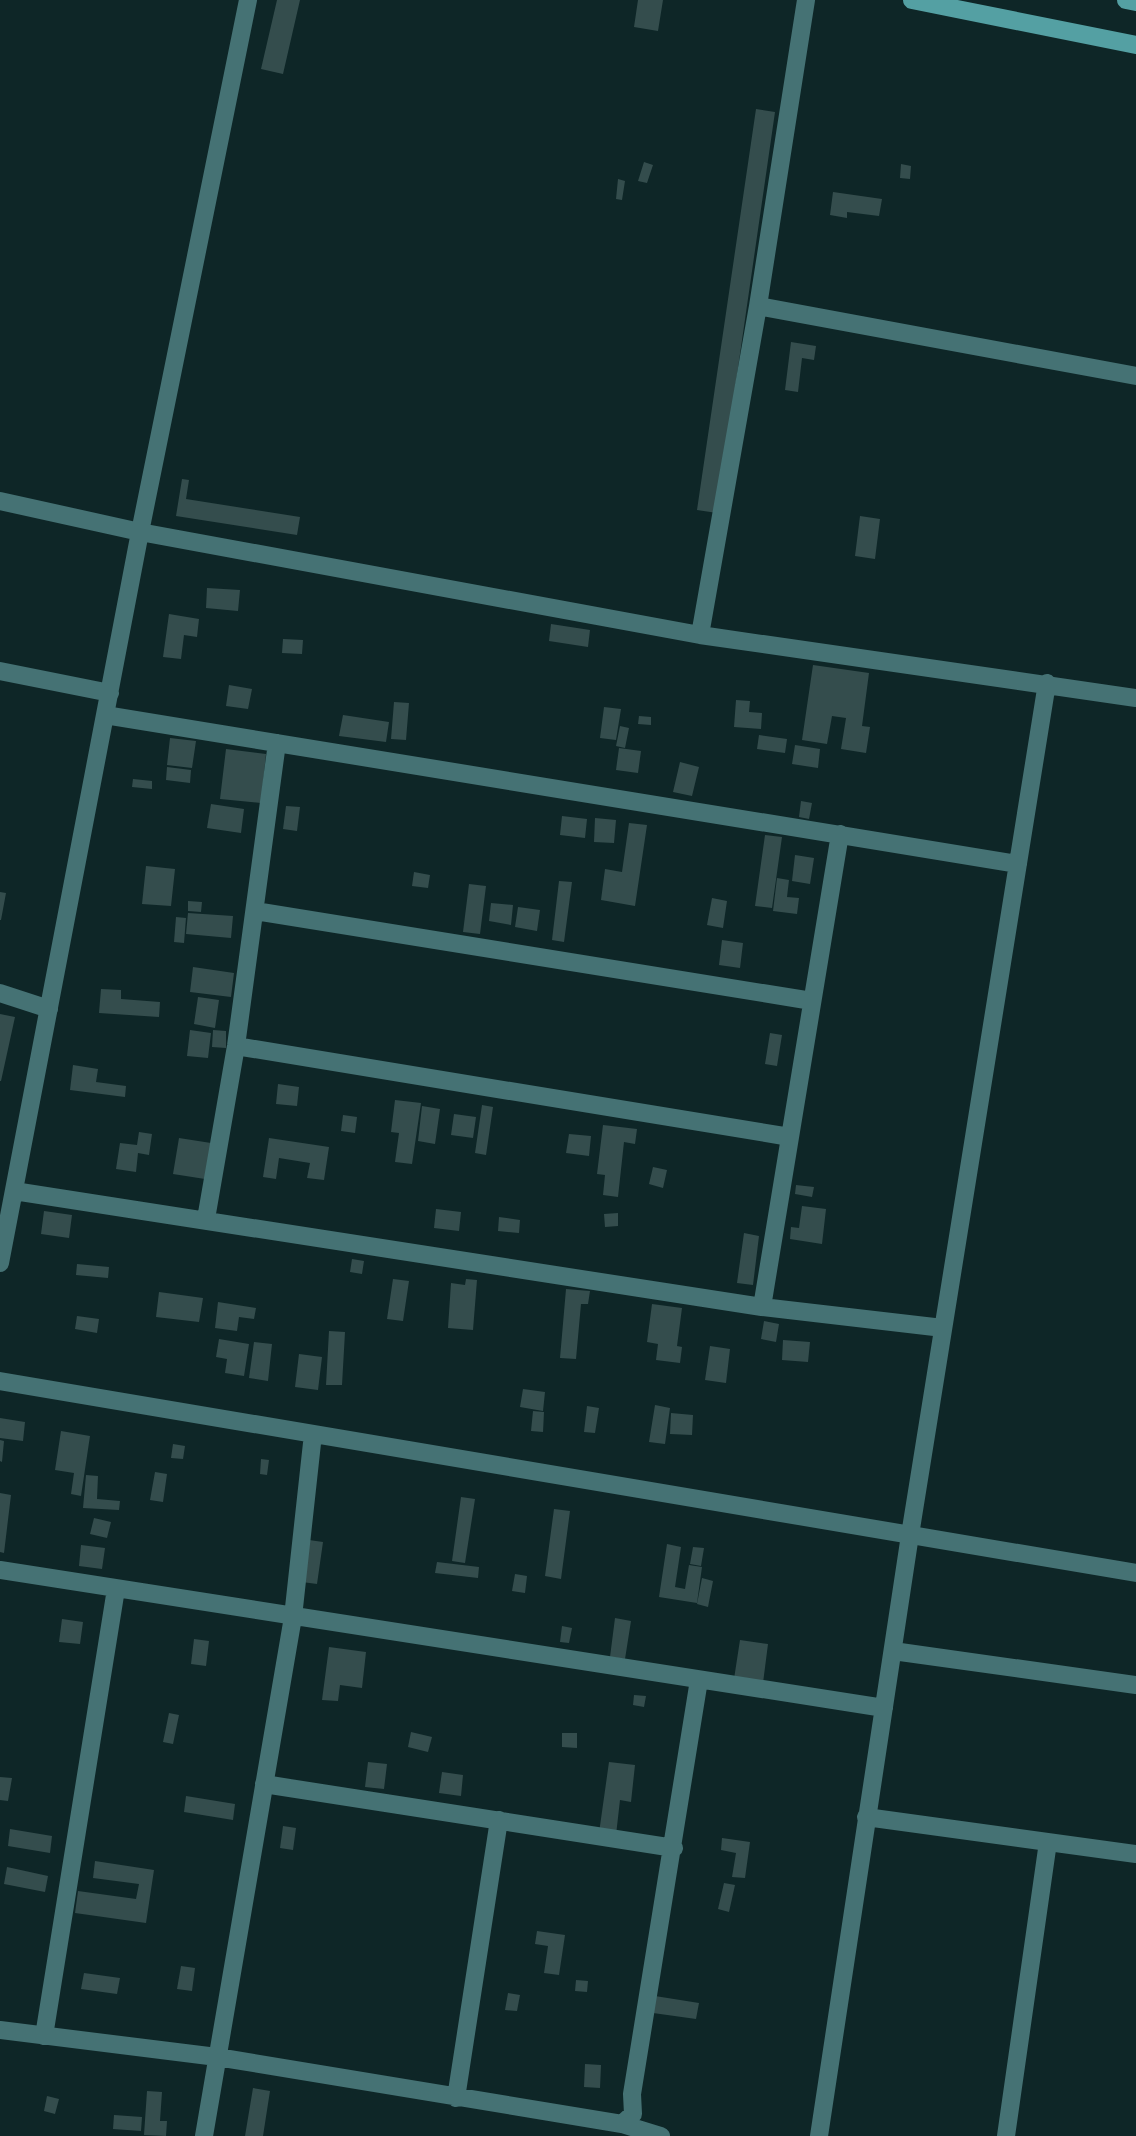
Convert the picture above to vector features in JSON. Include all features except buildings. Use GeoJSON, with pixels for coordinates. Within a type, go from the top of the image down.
{"type":"FeatureCollection","features":[{"type":"Feature","properties":{"kind":"main road"},"geometry":{"type":"LineString","coordinates":[[912,0],[1136,45]]}},
{"type":"Feature","properties":{"kind":"main road"},"geometry":{"type":"LineString","coordinates":[[1126,0],[1136,2]]}},
{"type":"Feature","properties":{"kind":"street"},"geometry":{"type":"LineString","coordinates":[[0,1263],[105,715],[248,0]]}},
{"type":"Feature","properties":{"kind":"street"},"geometry":{"type":"LineString","coordinates":[[700,635],[758,306],[807,0]]}},
{"type":"Feature","properties":{"kind":"street"},"geometry":{"type":"LineString","coordinates":[[758,306],[1136,376]]}},
{"type":"Feature","properties":{"kind":"street"},"geometry":{"type":"LineString","coordinates":[[0,500],[141,532],[700,635],[1047,683],[1136,698]]}},
{"type":"Feature","properties":{"kind":"street"},"geometry":{"type":"LineString","coordinates":[[0,671],[110,693]]}},
{"type":"Feature","properties":{"kind":"street"},"geometry":{"type":"LineString","coordinates":[[819,2136],[910,1535],[1047,683]]}},
{"type":"Feature","properties":{"kind":"street"},"geometry":{"type":"LineString","coordinates":[[105,715],[1018,864]]}},
{"type":"Feature","properties":{"kind":"street"},"geometry":{"type":"LineString","coordinates":[[206,1219],[236,1046],[277,743]]}},
{"type":"Feature","properties":{"kind":"street"},"geometry":{"type":"LineString","coordinates":[[762,1307],[840,834]]}},
{"type":"Feature","properties":{"kind":"street"},"geometry":{"type":"LineString","coordinates":[[255,911],[812,1001]]}},
{"type":"Feature","properties":{"kind":"street"},"geometry":{"type":"LineString","coordinates":[[0,993],[49,1009]]}},
{"type":"Feature","properties":{"kind":"street"},"geometry":{"type":"LineString","coordinates":[[236,1046],[790,1137]]}},
{"type":"Feature","properties":{"kind":"street"},"geometry":{"type":"LineString","coordinates":[[14,1191],[762,1307],[943,1328]]}},
{"type":"Feature","properties":{"kind":"street"},"geometry":{"type":"LineString","coordinates":[[0,1381],[1136,1573]]}},
{"type":"Feature","properties":{"kind":"street"},"geometry":{"type":"LineString","coordinates":[[204,2136],[293,1617],[313,1434]]}},
{"type":"Feature","properties":{"kind":"street"},"geometry":{"type":"LineString","coordinates":[[0,1570],[884,1708]]}},
{"type":"Feature","properties":{"kind":"street"},"geometry":{"type":"LineString","coordinates":[[44,2036],[116,1589]]}},
{"type":"Feature","properties":{"kind":"street"},"geometry":{"type":"LineString","coordinates":[[892,1651],[1136,1685]]}},
{"type":"Feature","properties":{"kind":"street"},"geometry":{"type":"LineString","coordinates":[[622,2124],[633,2114],[632,2094],[674,1848],[699,1680]]}},
{"type":"Feature","properties":{"kind":"street"},"geometry":{"type":"LineString","coordinates":[[264,1784],[674,1848]]}},
{"type":"Feature","properties":{"kind":"street"},"geometry":{"type":"LineString","coordinates":[[866,1817],[1136,1854]]}},
{"type":"Feature","properties":{"kind":"street"},"geometry":{"type":"LineString","coordinates":[[456,2098],[499,1820]]}},
{"type":"Feature","properties":{"kind":"street"},"geometry":{"type":"LineString","coordinates":[[1006,2136],[1048,1842]]}},
{"type":"Feature","properties":{"kind":"street"},"geometry":{"type":"LineString","coordinates":[[0,2030],[217,2057],[622,2124],[661,2136]]}}]}
